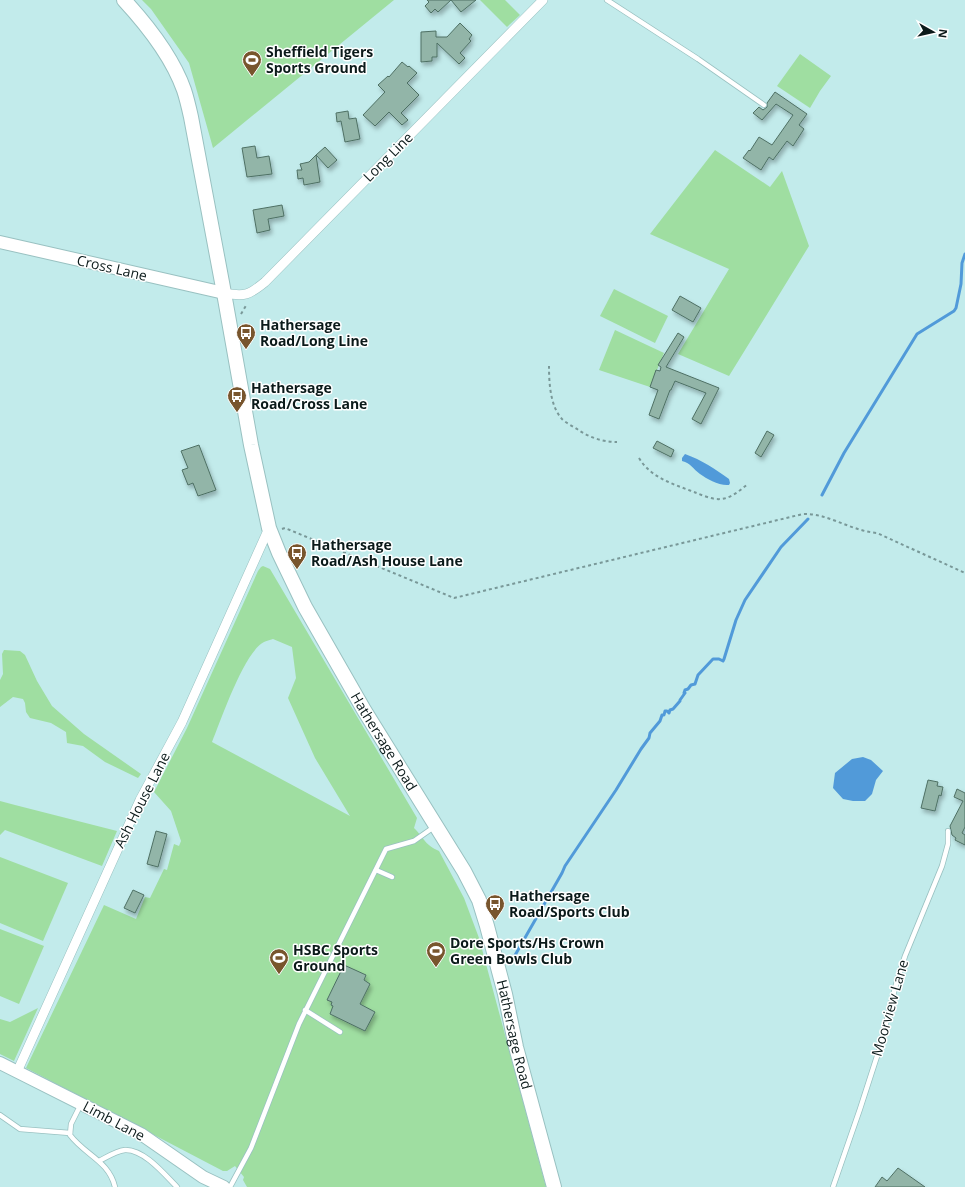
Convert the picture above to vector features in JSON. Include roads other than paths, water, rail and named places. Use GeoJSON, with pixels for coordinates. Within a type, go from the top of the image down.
{"type":"FeatureCollection","features":[{"type":"Feature","properties":{"kind":"main road","name":"Hathersage Road"},"geometry":{"type":"LineString","coordinates":[[124,0],[142,19],[159,43],[175,69],[184,90],[191,117],[251,445],[270,529],[281,558],[305,607],[364,710],[464,871],[479,900],[506,994],[516,1047],[554,1187]]}},
{"type":"Feature","properties":{"kind":"street","name":"Long Line"},"geometry":{"type":"LineString","coordinates":[[224,293],[238,296],[245,295],[265,282],[543,0]]}},
{"type":"Feature","properties":{"kind":"street","name":"Cross Lane"},"geometry":{"type":"LineString","coordinates":[[0,242],[224,293]]}},
{"type":"Feature","properties":{"kind":"street","name":"Ash House Lane"},"geometry":{"type":"LineString","coordinates":[[17,1072],[136,807],[182,722],[270,529]]}},
{"type":"Feature","properties":{"kind":"street","name":"Limb Lane"},"geometry":{"type":"LineString","coordinates":[[0,1063],[141,1134],[203,1177],[224,1187]]}},
{"type":"Feature","properties":{"kind":"lane"},"geometry":{"type":"LineString","coordinates":[[607,0],[698,59],[764,105]]}},
{"type":"Feature","properties":{"kind":"lane"},"geometry":{"type":"LineString","coordinates":[[230,1187],[251,1148],[305,1010],[386,849],[414,841],[436,826]]}},
{"type":"Feature","properties":{"kind":"lane","name":"Moorview Lane"},"geometry":{"type":"LineString","coordinates":[[833,1187],[880,1047],[885,1022],[905,956],[942,866],[948,844],[948,831]]}},
{"type":"Feature","properties":{"kind":"lane"},"geometry":{"type":"LineString","coordinates":[[376,870],[392,877]]}},
{"type":"Feature","properties":{"kind":"lane"},"geometry":{"type":"LineString","coordinates":[[305,1010],[340,1032]]}},
{"type":"Feature","properties":{"kind":"lane"},"geometry":{"type":"LineString","coordinates":[[81,1104],[71,1124],[70,1133],[74,1139],[109,1172],[114,1181],[115,1187]]}},
{"type":"Feature","properties":{"kind":"lane"},"geometry":{"type":"LineString","coordinates":[[0,1115],[20,1129],[70,1133]]}},
{"type":"Feature","properties":{"kind":"lane"},"geometry":{"type":"LineString","coordinates":[[99,1161],[124,1150],[130,1151],[147,1158],[177,1187]]}},
{"type":"Feature","properties":{"kind":"water"},"geometry":{"type":"Polygon","coordinates":[[[685,454],[703,462],[724,475],[729,479],[729,485],[717,483],[700,474],[690,465],[682,461],[685,454]]]}},
{"type":"Feature","properties":{"kind":"water"},"geometry":{"type":"Polygon","coordinates":[[[863,757],[871,760],[883,771],[876,780],[872,794],[865,801],[843,799],[833,788],[835,773],[852,759],[863,757]]]}},
{"type":"Feature","properties":{"kind":"waterway"},"geometry":{"type":"LineString","coordinates":[[822,495],[844,453],[917,334],[954,311],[956,308],[961,284],[962,263],[965,254]]}},
{"type":"Feature","properties":{"kind":"waterway"},"geometry":{"type":"LineString","coordinates":[[510,964],[565,866],[616,790],[649,738],[650,733],[660,721],[662,715],[664,715],[665,711],[669,713],[670,710],[673,709],[680,701],[685,693],[685,690],[691,685],[695,684],[698,675],[713,659],[723,661],[736,620],[745,600],[781,547],[808,519]]}},
{"type":"Feature","properties":{"kind":"place","name":"Sheffield Tigers Sports Ground"},"geometry":{"type":"Point","coordinates":[252,77]}},
{"type":"Feature","properties":{"kind":"place","name":"Hathersage Road/Long Line"},"geometry":{"type":"Point","coordinates":[246,350]}},
{"type":"Feature","properties":{"kind":"place","name":"Hathersage Road/Cross Lane"},"geometry":{"type":"Point","coordinates":[237,413]}},
{"type":"Feature","properties":{"kind":"place","name":"Hathersage Road/Ash House Lane"},"geometry":{"type":"Point","coordinates":[297,570]}},
{"type":"Feature","properties":{"kind":"place","name":"Hathersage Road/Sports Club"},"geometry":{"type":"Point","coordinates":[495,921]}},
{"type":"Feature","properties":{"kind":"place","name":"Dore Sports/Hs Crown Green Bowls Club"},"geometry":{"type":"Point","coordinates":[436,968]}},
{"type":"Feature","properties":{"kind":"place","name":"HSBC Sports Ground"},"geometry":{"type":"Point","coordinates":[279,975]}}]}
